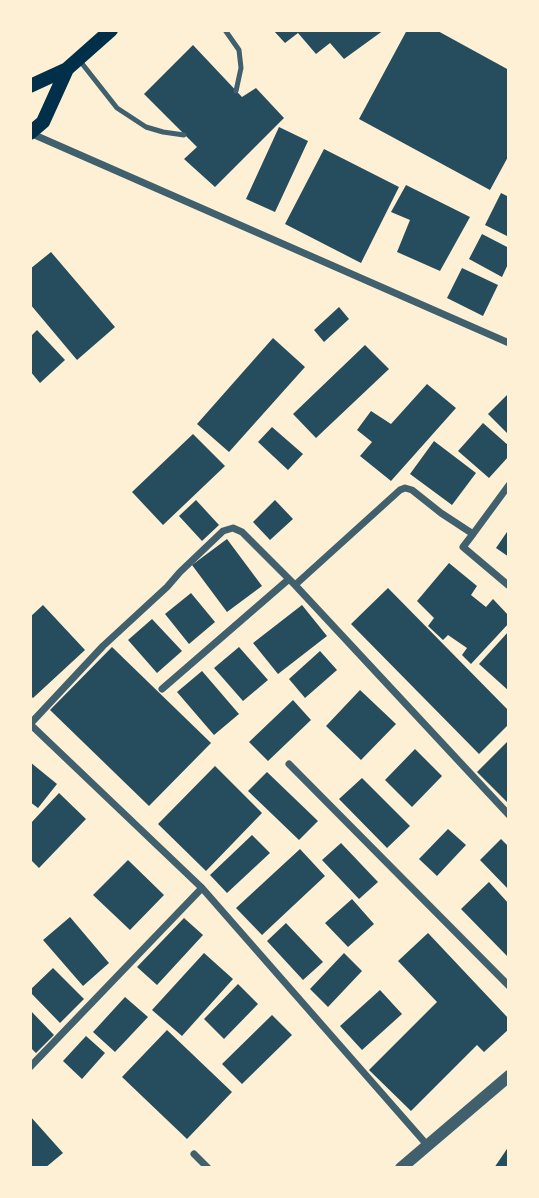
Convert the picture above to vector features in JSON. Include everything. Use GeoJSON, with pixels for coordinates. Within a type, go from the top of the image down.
{"type":"FeatureCollection","features":[{"type":"Feature","properties":{"kind":"main road"},"geometry":{"type":"LineString","coordinates":[[30,86],[73,64],[111,30]]}},
{"type":"Feature","properties":{"kind":"main road"},"geometry":{"type":"LineString","coordinates":[[30,133],[43,121],[73,64]]}},
{"type":"Feature","properties":{"kind":"street"},"geometry":{"type":"LineString","coordinates":[[30,133],[509,342]]}},
{"type":"Feature","properties":{"kind":"street"},"geometry":{"type":"LineString","coordinates":[[508,585],[463,547],[509,485]]}},
{"type":"Feature","properties":{"kind":"street"},"geometry":{"type":"LineString","coordinates":[[162,689],[400,490],[412,490],[473,534]]}},
{"type":"Feature","properties":{"kind":"street"},"geometry":{"type":"LineString","coordinates":[[428,1146],[202,888],[31,725],[32,716],[223,530],[233,528],[242,532],[292,582],[509,815]]}},
{"type":"Feature","properties":{"kind":"street"},"geometry":{"type":"LineString","coordinates":[[289,764],[509,986]]}},
{"type":"Feature","properties":{"kind":"street"},"geometry":{"type":"LineString","coordinates":[[30,1068],[202,888]]}},
{"type":"Feature","properties":{"kind":"street"},"geometry":{"type":"LineString","coordinates":[[401,1168],[509,1076]]}},
{"type":"Feature","properties":{"kind":"street"},"geometry":{"type":"LineString","coordinates":[[194,1154],[208,1168]]}},
{"type":"Feature","properties":{"kind":"lane"},"geometry":{"type":"LineString","coordinates":[[226,30],[239,50],[241,68],[236,91]]}},
{"type":"Feature","properties":{"kind":"lane"},"geometry":{"type":"LineString","coordinates":[[73,64],[117,108],[146,127],[184,135]]}},
{"type":"Feature","properties":{"kind":"building"},"geometry":{"type":"Polygon","coordinates":[[[273,30],[384,30],[344,59],[330,43],[316,54],[298,33],[285,43],[273,30]]]}},
{"type":"Feature","properties":{"kind":"building"},"geometry":{"type":"Polygon","coordinates":[[[407,30],[436,30],[509,70],[509,155],[490,190],[359,119],[407,30]]]}},
{"type":"Feature","properties":{"kind":"building"},"geometry":{"type":"Polygon","coordinates":[[[193,45],[242,97],[256,88],[284,118],[215,187],[184,159],[197,147],[144,94],[193,45]]]}},
{"type":"Feature","properties":{"kind":"building"},"geometry":{"type":"Polygon","coordinates":[[[279,127],[308,141],[275,212],[246,199],[279,127]]]}},
{"type":"Feature","properties":{"kind":"building"},"geometry":{"type":"Polygon","coordinates":[[[324,149],[399,187],[361,263],[285,224],[324,149]]]}},
{"type":"Feature","properties":{"kind":"building"},"geometry":{"type":"Polygon","coordinates":[[[406,185],[470,217],[440,271],[397,252],[410,220],[391,212],[406,185]]]}},
{"type":"Feature","properties":{"kind":"building"},"geometry":{"type":"Polygon","coordinates":[[[501,193],[509,197],[509,237],[485,225],[501,193]]]}},
{"type":"Feature","properties":{"kind":"building"},"geometry":{"type":"Polygon","coordinates":[[[482,234],[509,248],[509,262],[502,277],[469,259],[482,234]]]}},
{"type":"Feature","properties":{"kind":"building"},"geometry":{"type":"Polygon","coordinates":[[[51,252],[115,327],[77,360],[30,304],[30,269],[51,252]]]}},
{"type":"Feature","properties":{"kind":"building"},"geometry":{"type":"Polygon","coordinates":[[[462,268],[498,285],[483,316],[447,298],[462,268]]]}},
{"type":"Feature","properties":{"kind":"building"},"geometry":{"type":"Polygon","coordinates":[[[339,307],[349,319],[324,342],[314,330],[339,307]]]}},
{"type":"Feature","properties":{"kind":"building"},"geometry":{"type":"Polygon","coordinates":[[[37,330],[65,360],[40,383],[30,371],[30,337],[37,330]]]}},
{"type":"Feature","properties":{"kind":"building"},"geometry":{"type":"Polygon","coordinates":[[[273,338],[305,367],[229,452],[197,424],[273,338]]]}},
{"type":"Feature","properties":{"kind":"building"},"geometry":{"type":"Polygon","coordinates":[[[365,345],[389,369],[316,438],[293,414],[365,345]]]}},
{"type":"Feature","properties":{"kind":"building"},"geometry":{"type":"Polygon","coordinates":[[[427,384],[456,408],[391,481],[360,456],[372,442],[357,430],[371,411],[391,424],[427,384]]]}},
{"type":"Feature","properties":{"kind":"building"},"geometry":{"type":"Polygon","coordinates":[[[509,393],[509,435],[488,414],[509,393]]]}},
{"type":"Feature","properties":{"kind":"building"},"geometry":{"type":"Polygon","coordinates":[[[483,423],[509,446],[509,456],[489,478],[458,451],[483,423]]]}},
{"type":"Feature","properties":{"kind":"building"},"geometry":{"type":"Polygon","coordinates":[[[272,427],[303,454],[288,470],[258,442],[272,427]]]}},
{"type":"Feature","properties":{"kind":"building"},"geometry":{"type":"Polygon","coordinates":[[[193,434],[225,466],[163,525],[132,492],[193,434]]]}},
{"type":"Feature","properties":{"kind":"building"},"geometry":{"type":"Polygon","coordinates":[[[434,441],[476,473],[452,505],[410,474],[434,441]]]}},
{"type":"Feature","properties":{"kind":"building"},"geometry":{"type":"Polygon","coordinates":[[[196,500],[219,525],[202,541],[179,516],[196,500]]]}},
{"type":"Feature","properties":{"kind":"building"},"geometry":{"type":"Polygon","coordinates":[[[275,500],[293,519],[270,540],[253,522],[275,500]]]}},
{"type":"Feature","properties":{"kind":"building"},"geometry":{"type":"Polygon","coordinates":[[[509,529],[509,557],[496,548],[509,529]]]}},
{"type":"Feature","properties":{"kind":"building"},"geometry":{"type":"Polygon","coordinates":[[[227,539],[262,586],[227,612],[192,565],[227,539]]]}},
{"type":"Feature","properties":{"kind":"building"},"geometry":{"type":"Polygon","coordinates":[[[449,563],[477,586],[471,595],[486,607],[493,599],[509,616],[509,623],[471,664],[462,655],[467,648],[448,635],[443,640],[428,626],[434,618],[417,601],[449,563]]]}},
{"type":"Feature","properties":{"kind":"building"},"geometry":{"type":"Polygon","coordinates":[[[388,588],[509,711],[509,724],[479,754],[351,624],[388,588]]]}},
{"type":"Feature","properties":{"kind":"building"},"geometry":{"type":"Polygon","coordinates":[[[191,593],[215,622],[189,644],[165,614],[191,593]]]}},
{"type":"Feature","properties":{"kind":"building"},"geometry":{"type":"Polygon","coordinates":[[[43,605],[85,650],[33,698],[30,695],[30,617],[43,605]]]}},
{"type":"Feature","properties":{"kind":"building"},"geometry":{"type":"Polygon","coordinates":[[[302,605],[327,636],[278,674],[253,643],[302,605]]]}},
{"type":"Feature","properties":{"kind":"building"},"geometry":{"type":"Polygon","coordinates":[[[152,619],[182,651],[157,673],[128,640],[152,619]]]}},
{"type":"Feature","properties":{"kind":"building"},"geometry":{"type":"Polygon","coordinates":[[[509,631],[509,691],[479,664],[509,631]]]}},
{"type":"Feature","properties":{"kind":"building"},"geometry":{"type":"Polygon","coordinates":[[[112,647],[211,743],[149,806],[50,710],[112,647]]]}},
{"type":"Feature","properties":{"kind":"building"},"geometry":{"type":"Polygon","coordinates":[[[239,647],[268,680],[243,701],[214,668],[239,647]]]}},
{"type":"Feature","properties":{"kind":"building"},"geometry":{"type":"Polygon","coordinates":[[[320,651],[337,670],[305,698],[289,679],[320,651]]]}},
{"type":"Feature","properties":{"kind":"building"},"geometry":{"type":"Polygon","coordinates":[[[202,671],[239,714],[214,735],[177,692],[202,671]]]}},
{"type":"Feature","properties":{"kind":"building"},"geometry":{"type":"Polygon","coordinates":[[[360,690],[396,724],[361,760],[326,726],[360,690]]]}},
{"type":"Feature","properties":{"kind":"building"},"geometry":{"type":"Polygon","coordinates":[[[293,700],[311,720],[268,761],[249,742],[293,700]]]}},
{"type":"Feature","properties":{"kind":"building"},"geometry":{"type":"Polygon","coordinates":[[[509,740],[509,804],[477,772],[509,740]]]}},
{"type":"Feature","properties":{"kind":"building"},"geometry":{"type":"Polygon","coordinates":[[[415,749],[442,776],[412,807],[385,780],[415,749]]]}},
{"type":"Feature","properties":{"kind":"building"},"geometry":{"type":"Polygon","coordinates":[[[30,762],[57,784],[38,808],[30,802],[30,762]]]}},
{"type":"Feature","properties":{"kind":"building"},"geometry":{"type":"Polygon","coordinates":[[[215,766],[262,813],[206,871],[158,824],[215,766]]]}},
{"type":"Feature","properties":{"kind":"building"},"geometry":{"type":"Polygon","coordinates":[[[267,772],[318,821],[299,840],[248,791],[267,772]]]}},
{"type":"Feature","properties":{"kind":"building"},"geometry":{"type":"Polygon","coordinates":[[[362,778],[410,826],[387,848],[339,799],[362,778]]]}},
{"type":"Feature","properties":{"kind":"building"},"geometry":{"type":"Polygon","coordinates":[[[59,793],[86,819],[39,868],[30,859],[30,824],[59,793]]]}},
{"type":"Feature","properties":{"kind":"building"},"geometry":{"type":"Polygon","coordinates":[[[448,829],[466,845],[437,876],[419,859],[448,829]]]}},
{"type":"Feature","properties":{"kind":"building"},"geometry":{"type":"Polygon","coordinates":[[[252,835],[270,853],[227,893],[210,875],[252,835]]]}},
{"type":"Feature","properties":{"kind":"building"},"geometry":{"type":"Polygon","coordinates":[[[501,839],[509,847],[509,890],[480,860],[501,839]]]}},
{"type":"Feature","properties":{"kind":"building"},"geometry":{"type":"Polygon","coordinates":[[[341,843],[378,882],[359,899],[322,860],[341,843]]]}},
{"type":"Feature","properties":{"kind":"building"},"geometry":{"type":"Polygon","coordinates":[[[300,849],[325,876],[262,935],[236,908],[300,849]]]}},
{"type":"Feature","properties":{"kind":"building"},"geometry":{"type":"Polygon","coordinates":[[[128,860],[164,895],[130,930],[93,895],[128,860]]]}},
{"type":"Feature","properties":{"kind":"building"},"geometry":{"type":"Polygon","coordinates":[[[489,882],[509,904],[507,956],[461,909],[489,882]]]}},
{"type":"Feature","properties":{"kind":"building"},"geometry":{"type":"Polygon","coordinates":[[[352,899],[374,924],[348,947],[325,923],[352,899]]]}},
{"type":"Feature","properties":{"kind":"building"},"geometry":{"type":"Polygon","coordinates":[[[70,917],[109,963],[83,986],[43,940],[70,917]]]}},
{"type":"Feature","properties":{"kind":"building"},"geometry":{"type":"Polygon","coordinates":[[[184,918],[203,935],[157,985],[137,967],[184,918]]]}},
{"type":"Feature","properties":{"kind":"building"},"geometry":{"type":"Polygon","coordinates":[[[286,923],[323,962],[303,980],[267,941],[286,923]]]}},
{"type":"Feature","properties":{"kind":"building"},"geometry":{"type":"Polygon","coordinates":[[[428,933],[509,1019],[509,1029],[484,1052],[477,1045],[411,1111],[369,1070],[437,1002],[398,961],[428,933]]]}},
{"type":"Feature","properties":{"kind":"building"},"geometry":{"type":"Polygon","coordinates":[[[204,953],[233,979],[182,1036],[152,1010],[204,953]]]}},
{"type":"Feature","properties":{"kind":"building"},"geometry":{"type":"Polygon","coordinates":[[[344,953],[362,971],[328,1007],[310,989],[344,953]]]}},
{"type":"Feature","properties":{"kind":"building"},"geometry":{"type":"Polygon","coordinates":[[[53,968],[84,999],[60,1023],[30,992],[53,968]]]}},
{"type":"Feature","properties":{"kind":"building"},"geometry":{"type":"Polygon","coordinates":[[[238,984],[258,1004],[224,1039],[204,1019],[238,984]]]}},
{"type":"Feature","properties":{"kind":"building"},"geometry":{"type":"Polygon","coordinates":[[[380,990],[402,1014],[362,1050],[340,1026],[380,990]]]}},
{"type":"Feature","properties":{"kind":"building"},"geometry":{"type":"Polygon","coordinates":[[[125,997],[148,1017],[115,1052],[93,1032],[125,997]]]}},
{"type":"Feature","properties":{"kind":"building"},"geometry":{"type":"Polygon","coordinates":[[[30,1010],[54,1035],[36,1053],[30,1047],[30,1010]]]}},
{"type":"Feature","properties":{"kind":"building"},"geometry":{"type":"Polygon","coordinates":[[[272,1015],[292,1035],[242,1084],[222,1064],[272,1015]]]}},
{"type":"Feature","properties":{"kind":"building"},"geometry":{"type":"Polygon","coordinates":[[[167,1030],[232,1092],[187,1139],[122,1077],[167,1030]]]}},
{"type":"Feature","properties":{"kind":"building"},"geometry":{"type":"Polygon","coordinates":[[[86,1036],[105,1053],[82,1079],[63,1061],[86,1036]]]}},
{"type":"Feature","properties":{"kind":"building"},"geometry":{"type":"Polygon","coordinates":[[[30,1116],[63,1153],[45,1168],[30,1168],[30,1116]]]}},
{"type":"Feature","properties":{"kind":"building"},"geometry":{"type":"Polygon","coordinates":[[[509,1146],[509,1168],[494,1168],[509,1146]]]}}]}
